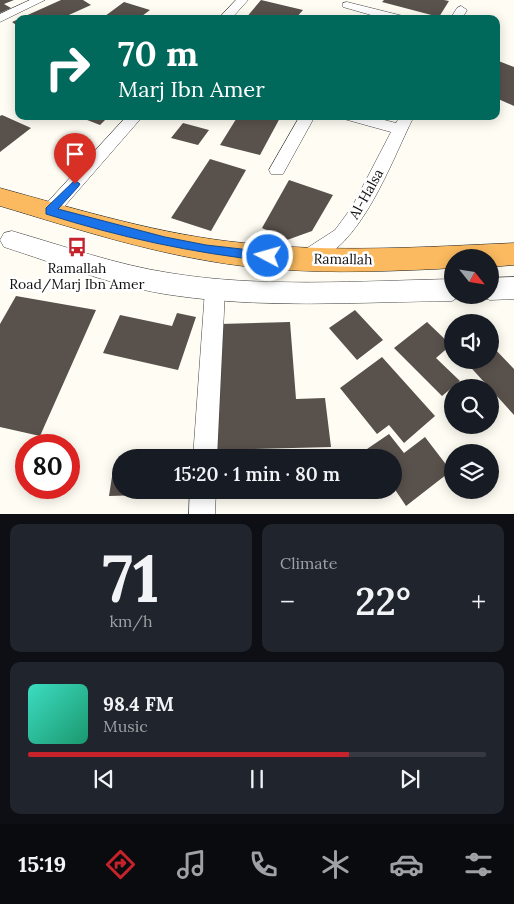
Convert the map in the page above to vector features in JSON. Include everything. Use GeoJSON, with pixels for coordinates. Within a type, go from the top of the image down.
{"type":"FeatureCollection","features":[{"type":"Feature","properties":{"kind":"highway","name":"Ramallah"},"geometry":{"type":"LineString","coordinates":[[0,197],[165,242],[206,250],[308,258],[369,260],[514,254]]}},
{"type":"Feature","properties":{"kind":"street"},"geometry":{"type":"LineString","coordinates":[[0,18],[39,0]]}},
{"type":"Feature","properties":{"kind":"street"},"geometry":{"type":"LineString","coordinates":[[228,15],[242,0]]}},
{"type":"Feature","properties":{"kind":"street"},"geometry":{"type":"LineString","coordinates":[[347,6],[383,15]]}},
{"type":"Feature","properties":{"kind":"street"},"geometry":{"type":"LineString","coordinates":[[50,211],[132,120]]}},
{"type":"Feature","properties":{"kind":"street"},"geometry":{"type":"LineString","coordinates":[[277,170],[306,120]]}},
{"type":"Feature","properties":{"kind":"street"},"geometry":{"type":"LineString","coordinates":[[380,120],[404,123]]}},
{"type":"Feature","properties":{"kind":"street","name":"Al-Halsa"},"geometry":{"type":"LineString","coordinates":[[308,258],[341,235],[358,212],[404,123]]}},
{"type":"Feature","properties":{"kind":"street"},"geometry":{"type":"LineString","coordinates":[[4,241],[124,274],[169,284],[215,290],[298,292],[444,290]]}},
{"type":"Feature","properties":{"kind":"street"},"geometry":{"type":"LineString","coordinates":[[499,289],[514,288]]}},
{"type":"Feature","properties":{"kind":"street"},"geometry":{"type":"LineString","coordinates":[[206,449],[215,290]]}},
{"type":"Feature","properties":{"kind":"street"},"geometry":{"type":"LineString","coordinates":[[202,514],[203,499]]}},
{"type":"Feature","properties":{"kind":"building"},"geometry":{"type":"Polygon","coordinates":[[[0,0],[14,0],[4,4],[11,8],[0,13],[0,0]]]}},
{"type":"Feature","properties":{"kind":"building"},"geometry":{"type":"Polygon","coordinates":[[[61,0],[83,0],[91,5],[69,15],[28,15],[61,0]]]}},
{"type":"Feature","properties":{"kind":"building"},"geometry":{"type":"Polygon","coordinates":[[[261,0],[303,10],[299,15],[248,15],[261,0]]]}},
{"type":"Feature","properties":{"kind":"building"},"geometry":{"type":"Polygon","coordinates":[[[384,0],[449,1],[440,15],[431,15],[382,2],[384,0]]]}},
{"type":"Feature","properties":{"kind":"building"},"geometry":{"type":"Polygon","coordinates":[[[124,2],[150,10],[143,15],[106,15],[124,2]]]}},
{"type":"Feature","properties":{"kind":"building"},"geometry":{"type":"Polygon","coordinates":[[[500,62],[514,67],[514,106],[500,100],[500,62]]]}},
{"type":"Feature","properties":{"kind":"building"},"geometry":{"type":"Polygon","coordinates":[[[2,115],[31,128],[0,152],[0,116],[2,115]]]}},
{"type":"Feature","properties":{"kind":"building"},"geometry":{"type":"Polygon","coordinates":[[[87,120],[105,120],[100,125],[87,120]]]}},
{"type":"Feature","properties":{"kind":"building"},"geometry":{"type":"Polygon","coordinates":[[[236,120],[279,120],[260,155],[220,145],[236,120]]]}},
{"type":"Feature","properties":{"kind":"building"},"geometry":{"type":"Polygon","coordinates":[[[183,123],[209,130],[198,145],[171,138],[183,123]]]}},
{"type":"Feature","properties":{"kind":"building"},"geometry":{"type":"Polygon","coordinates":[[[210,159],[246,170],[211,231],[171,218],[210,159]]]}},
{"type":"Feature","properties":{"kind":"building"},"geometry":{"type":"Polygon","coordinates":[[[289,180],[333,195],[312,231],[287,240],[262,228],[289,180]]]}},
{"type":"Feature","properties":{"kind":"building"},"geometry":{"type":"Polygon","coordinates":[[[16,296],[96,310],[41,434],[31,434],[0,427],[0,324],[16,296]]]}},
{"type":"Feature","properties":{"kind":"building"},"geometry":{"type":"Polygon","coordinates":[[[355,310],[383,340],[357,360],[329,328],[355,310]]]}},
{"type":"Feature","properties":{"kind":"building"},"geometry":{"type":"Polygon","coordinates":[[[177,313],[196,317],[178,370],[103,353],[120,315],[172,326],[177,313]]]}},
{"type":"Feature","properties":{"kind":"building"},"geometry":{"type":"Polygon","coordinates":[[[290,322],[296,399],[325,398],[331,447],[216,449],[219,324],[290,322]]]}},
{"type":"Feature","properties":{"kind":"building"},"geometry":{"type":"Polygon","coordinates":[[[427,322],[444,338],[444,351],[436,358],[444,366],[444,369],[447,369],[458,379],[444,379],[444,394],[442,396],[394,348],[427,322]]]}},
{"type":"Feature","properties":{"kind":"building"},"geometry":{"type":"Polygon","coordinates":[[[499,353],[514,369],[514,415],[499,398],[499,379],[481,379],[472,369],[499,369],[499,353]]]}},
{"type":"Feature","properties":{"kind":"building"},"geometry":{"type":"Polygon","coordinates":[[[382,357],[435,416],[404,443],[389,425],[377,434],[340,388],[382,357]]]}},
{"type":"Feature","properties":{"kind":"building"},"geometry":{"type":"Polygon","coordinates":[[[389,434],[401,449],[367,449],[389,434]]]}},
{"type":"Feature","properties":{"kind":"building"},"geometry":{"type":"Polygon","coordinates":[[[425,437],[444,462],[444,476],[406,506],[401,499],[402,450],[404,453],[425,437]]]}},
{"type":"Feature","properties":{"kind":"building"},"geometry":{"type":"Polygon","coordinates":[[[112,476],[112,496],[109,496],[112,476]]]}},
{"type":"Feature","properties":{"kind":"place","name":"Ramallah Road/Marj Ibn Amer"},"geometry":{"type":"Point","coordinates":[77,247]}},
{"type":"Feature","properties":{"kind":"route"},"geometry":{"type":"LineString","coordinates":[[75,184],[50,211],[165,242],[206,250],[268,256]]}}]}
